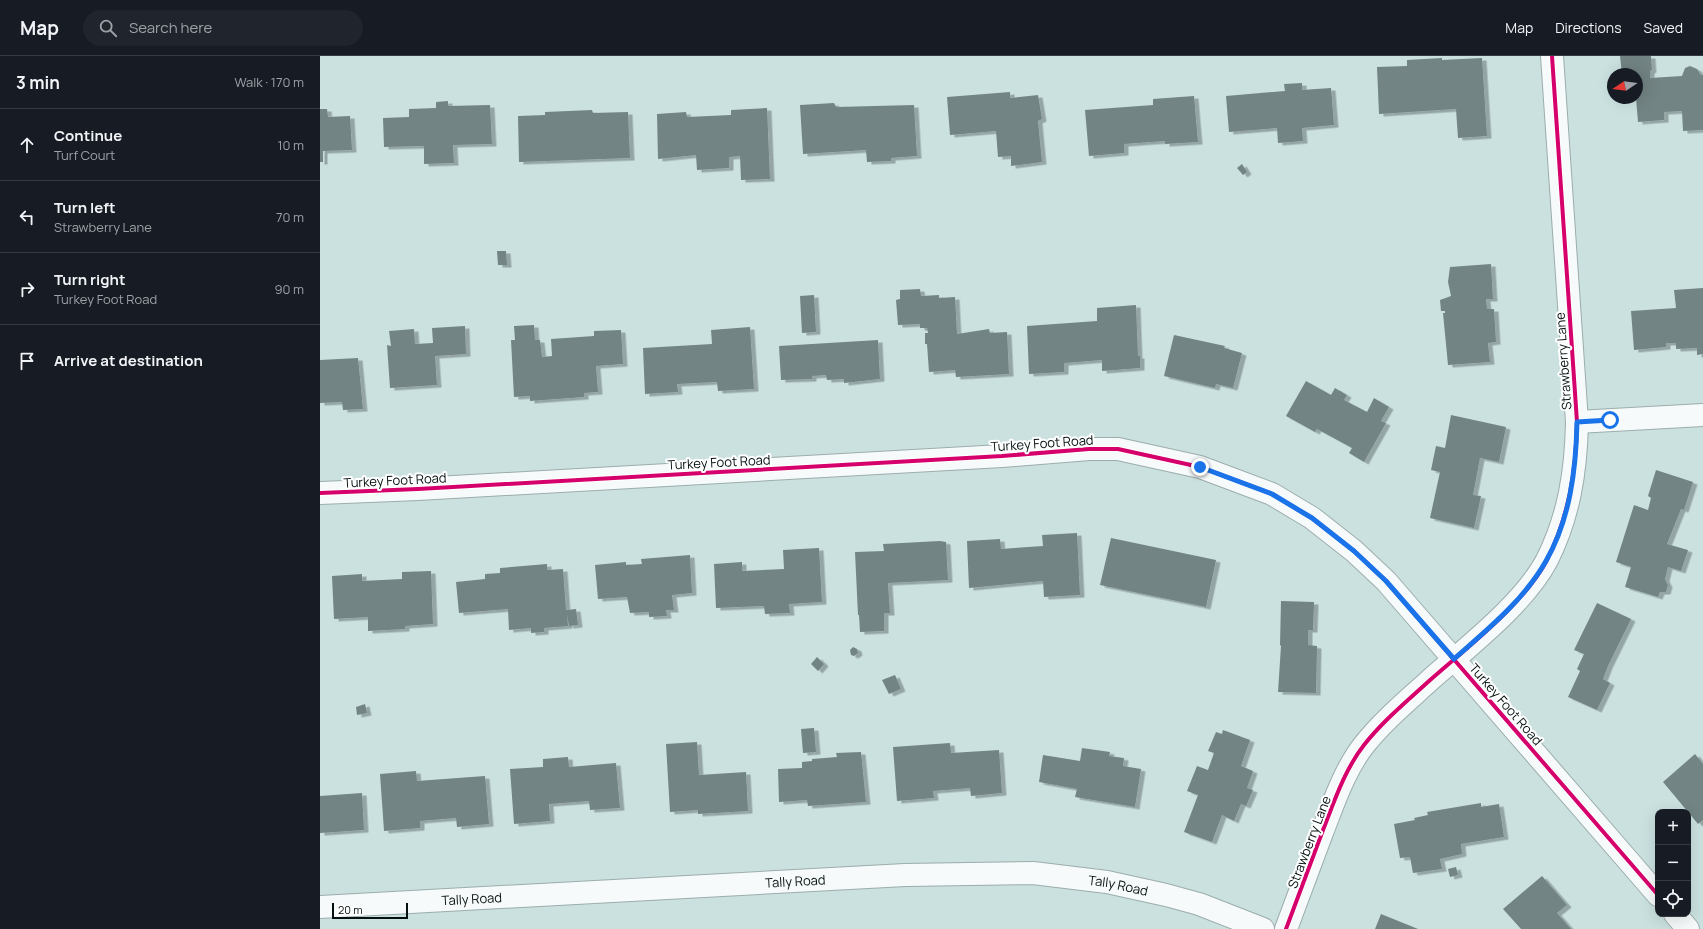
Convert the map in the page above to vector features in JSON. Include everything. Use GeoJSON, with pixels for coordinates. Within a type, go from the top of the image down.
{"type":"FeatureCollection","features":[{"type":"Feature","properties":{"kind":"street","name":"Strawberry Lane"},"geometry":{"type":"LineString","coordinates":[[1286,929],[1333,805],[1346,775],[1363,746],[1387,719],[1511,606],[1535,578],[1546,561],[1562,525],[1576,461],[1577,422],[1552,56]]}},
{"type":"Feature","properties":{"kind":"street"},"geometry":{"type":"LineString","coordinates":[[1577,422],[1703,415]]}},
{"type":"Feature","properties":{"kind":"street","name":"Turkey Foot Road"},"geometry":{"type":"LineString","coordinates":[[320,493],[418,489],[1002,456],[1089,449],[1118,449],[1193,465],[1235,479],[1272,494],[1312,518],[1354,551],[1386,581],[1655,892]]}},
{"type":"Feature","properties":{"kind":"street","name":"Tally Road"},"geometry":{"type":"LineString","coordinates":[[320,907],[904,875],[1033,873],[1107,882],[1166,895],[1198,904],[1263,929]]}},
{"type":"Feature","properties":{"kind":"street"},"geometry":{"type":"LineString","coordinates":[[1678,917],[1688,929]]}},
{"type":"Feature","properties":{"kind":"building"},"geometry":{"type":"Polygon","coordinates":[[[1620,56],[1651,56],[1652,70],[1650,71],[1650,78],[1682,76],[1685,68],[1690,66],[1697,69],[1701,75],[1703,75],[1703,130],[1683,131],[1682,111],[1664,112],[1664,120],[1638,122],[1636,104],[1643,104],[1643,68],[1621,68],[1620,56]]]}},
{"type":"Feature","properties":{"kind":"building"},"geometry":{"type":"Polygon","coordinates":[[[1442,58],[1442,60],[1482,58],[1487,136],[1458,138],[1456,109],[1379,114],[1377,67],[1407,66],[1407,60],[1442,58]]]}},
{"type":"Feature","properties":{"kind":"building"},"geometry":{"type":"Polygon","coordinates":[[[1302,83],[1302,90],[1331,88],[1334,125],[1302,128],[1303,141],[1278,143],[1277,128],[1229,132],[1226,96],[1285,91],[1284,84],[1302,83]]]}},
{"type":"Feature","properties":{"kind":"building"},"geometry":{"type":"Polygon","coordinates":[[[1010,92],[1010,98],[1038,95],[1042,119],[1038,121],[1042,162],[1011,166],[1011,156],[998,157],[996,131],[950,135],[947,97],[1010,92]]]}},
{"type":"Feature","properties":{"kind":"building"},"geometry":{"type":"Polygon","coordinates":[[[1194,96],[1198,142],[1165,144],[1165,141],[1124,144],[1124,153],[1089,156],[1085,110],[1153,105],[1153,99],[1194,96]]]}},
{"type":"Feature","properties":{"kind":"building"},"geometry":{"type":"Polygon","coordinates":[[[448,101],[448,106],[490,105],[492,144],[453,145],[454,163],[424,164],[424,146],[384,147],[383,118],[409,117],[409,109],[436,108],[436,102],[448,101]]]}},
{"type":"Feature","properties":{"kind":"building"},"geometry":{"type":"Polygon","coordinates":[[[834,103],[836,107],[914,105],[917,156],[891,158],[891,161],[867,162],[866,150],[803,154],[800,105],[834,103]]]}},
{"type":"Feature","properties":{"kind":"building"},"geometry":{"type":"Polygon","coordinates":[[[767,108],[770,179],[741,180],[740,156],[729,157],[729,168],[697,170],[696,155],[658,159],[657,114],[686,112],[687,117],[731,115],[731,110],[767,108]]]}},
{"type":"Feature","properties":{"kind":"building"},"geometry":{"type":"Polygon","coordinates":[[[320,109],[327,109],[328,117],[350,116],[352,150],[323,151],[323,162],[320,162],[320,109]]]}},
{"type":"Feature","properties":{"kind":"building"},"geometry":{"type":"Polygon","coordinates":[[[592,110],[593,113],[628,112],[630,158],[519,162],[518,116],[545,115],[545,112],[592,110]]]}},
{"type":"Feature","properties":{"kind":"building"},"geometry":{"type":"Polygon","coordinates":[[[1242,164],[1247,172],[1243,175],[1237,168],[1242,164]]]}},
{"type":"Feature","properties":{"kind":"building"},"geometry":{"type":"Polygon","coordinates":[[[497,251],[506,251],[507,265],[498,265],[497,251]]]}},
{"type":"Feature","properties":{"kind":"building"},"geometry":{"type":"Polygon","coordinates":[[[1491,264],[1493,299],[1486,299],[1487,309],[1494,309],[1496,342],[1488,343],[1490,362],[1448,365],[1443,313],[1445,313],[1445,311],[1441,311],[1440,300],[1451,296],[1448,282],[1450,267],[1491,264]]]}},
{"type":"Feature","properties":{"kind":"building"},"geometry":{"type":"Polygon","coordinates":[[[1703,288],[1703,354],[1697,355],[1697,348],[1676,349],[1676,343],[1666,343],[1666,347],[1634,350],[1631,311],[1676,308],[1674,290],[1703,288]]]}},
{"type":"Feature","properties":{"kind":"building"},"geometry":{"type":"Polygon","coordinates":[[[920,289],[921,296],[939,295],[939,298],[955,297],[957,334],[989,329],[990,333],[1007,332],[1009,374],[956,377],[955,370],[929,372],[927,344],[925,344],[925,333],[928,333],[927,328],[920,328],[920,324],[898,325],[896,300],[900,299],[900,290],[920,289]]]}},
{"type":"Feature","properties":{"kind":"building"},"geometry":{"type":"Polygon","coordinates":[[[814,295],[816,332],[802,333],[800,296],[814,295]]]}},
{"type":"Feature","properties":{"kind":"building"},"geometry":{"type":"Polygon","coordinates":[[[1136,305],[1138,356],[1140,356],[1140,368],[1102,371],[1102,360],[1064,363],[1064,372],[1029,374],[1027,326],[1097,321],[1097,308],[1136,305]]]}},
{"type":"Feature","properties":{"kind":"building"},"geometry":{"type":"Polygon","coordinates":[[[534,325],[535,340],[540,340],[542,357],[552,356],[551,339],[594,336],[594,331],[621,330],[623,364],[596,366],[598,392],[584,393],[584,397],[530,401],[530,396],[514,397],[511,340],[515,340],[514,326],[534,325]]]}},
{"type":"Feature","properties":{"kind":"building"},"geometry":{"type":"Polygon","coordinates":[[[465,326],[466,354],[435,356],[437,385],[390,388],[387,345],[391,346],[389,331],[414,329],[415,344],[433,343],[432,328],[465,326]]]}},
{"type":"Feature","properties":{"kind":"building"},"geometry":{"type":"Polygon","coordinates":[[[750,327],[754,389],[718,391],[717,382],[677,384],[678,392],[645,394],[643,348],[712,344],[711,330],[750,327]]]}},
{"type":"Feature","properties":{"kind":"building"},"geometry":{"type":"Polygon","coordinates":[[[1174,335],[1225,346],[1224,348],[1242,353],[1233,388],[1216,384],[1215,388],[1164,376],[1174,335]]]}},
{"type":"Feature","properties":{"kind":"building"},"geometry":{"type":"Polygon","coordinates":[[[878,340],[880,379],[844,383],[844,379],[827,380],[826,375],[812,376],[812,379],[781,380],[779,346],[878,340]]]}},
{"type":"Feature","properties":{"kind":"building"},"geometry":{"type":"Polygon","coordinates":[[[358,358],[363,409],[343,410],[342,402],[320,403],[320,360],[358,358]]]}},
{"type":"Feature","properties":{"kind":"building"},"geometry":{"type":"Polygon","coordinates":[[[1306,381],[1331,395],[1335,388],[1347,395],[1344,400],[1367,412],[1374,398],[1389,407],[1381,421],[1386,423],[1364,462],[1349,453],[1352,448],[1317,429],[1315,432],[1286,416],[1306,381]]]}},
{"type":"Feature","properties":{"kind":"building"},"geometry":{"type":"Polygon","coordinates":[[[1451,415],[1506,427],[1499,462],[1480,458],[1473,495],[1481,496],[1474,528],[1430,518],[1440,472],[1431,470],[1436,446],[1445,448],[1451,415]]]}},
{"type":"Feature","properties":{"kind":"building"},"geometry":{"type":"Polygon","coordinates":[[[1656,470],[1693,482],[1684,510],[1681,509],[1667,544],[1688,550],[1681,571],[1668,567],[1665,579],[1668,585],[1666,592],[1660,592],[1658,597],[1625,587],[1631,567],[1616,562],[1634,505],[1648,510],[1651,498],[1648,496],[1656,470]]]}},
{"type":"Feature","properties":{"kind":"building"},"geometry":{"type":"Polygon","coordinates":[[[1077,533],[1080,595],[1044,597],[1043,581],[969,588],[967,541],[1000,539],[1001,549],[1043,546],[1042,535],[1077,533]]]}},
{"type":"Feature","properties":{"kind":"building"},"geometry":{"type":"Polygon","coordinates":[[[1111,538],[1216,560],[1206,607],[1100,585],[1111,538]]]}},
{"type":"Feature","properties":{"kind":"building"},"geometry":{"type":"Polygon","coordinates":[[[946,542],[948,580],[888,583],[890,613],[884,613],[884,631],[860,632],[855,552],[884,551],[883,544],[946,542]]]}},
{"type":"Feature","properties":{"kind":"building"},"geometry":{"type":"Polygon","coordinates":[[[819,548],[822,602],[789,604],[790,613],[765,614],[764,606],[716,608],[714,564],[742,562],[742,571],[784,569],[783,550],[819,548]]]}},
{"type":"Feature","properties":{"kind":"building"},"geometry":{"type":"Polygon","coordinates":[[[690,555],[692,593],[672,595],[674,610],[666,610],[667,616],[649,617],[649,612],[630,613],[627,597],[598,599],[595,565],[626,562],[626,565],[642,564],[641,559],[690,555]]]}},
{"type":"Feature","properties":{"kind":"building"},"geometry":{"type":"Polygon","coordinates":[[[547,564],[547,570],[563,569],[566,610],[576,609],[578,625],[569,626],[567,614],[568,626],[544,628],[544,632],[531,633],[531,628],[509,630],[508,609],[459,613],[456,582],[485,579],[485,574],[500,573],[500,568],[547,564]]]}},
{"type":"Feature","properties":{"kind":"building"},"geometry":{"type":"Polygon","coordinates":[[[431,571],[433,624],[405,626],[405,629],[368,631],[368,617],[334,619],[332,576],[362,574],[362,581],[402,579],[402,572],[431,571]]]}},
{"type":"Feature","properties":{"kind":"building"},"geometry":{"type":"Polygon","coordinates":[[[1281,601],[1314,602],[1313,630],[1308,630],[1308,645],[1317,646],[1316,693],[1278,692],[1281,646],[1281,601]]]}},
{"type":"Feature","properties":{"kind":"building"},"geometry":{"type":"Polygon","coordinates":[[[1597,603],[1631,619],[1603,679],[1610,683],[1597,710],[1568,697],[1580,671],[1577,669],[1584,654],[1574,650],[1597,603]]]}},
{"type":"Feature","properties":{"kind":"building"},"geometry":{"type":"Polygon","coordinates":[[[853,647],[857,649],[858,653],[854,656],[851,655],[850,650],[853,647]]]}},
{"type":"Feature","properties":{"kind":"building"},"geometry":{"type":"Polygon","coordinates":[[[817,657],[824,664],[818,671],[811,664],[817,657]]]}},
{"type":"Feature","properties":{"kind":"building"},"geometry":{"type":"Polygon","coordinates":[[[895,675],[901,689],[889,694],[882,680],[895,675]]]}},
{"type":"Feature","properties":{"kind":"building"},"geometry":{"type":"Polygon","coordinates":[[[365,704],[367,713],[357,715],[356,707],[365,704]]]}},
{"type":"Feature","properties":{"kind":"building"},"geometry":{"type":"Polygon","coordinates":[[[814,728],[816,752],[803,753],[801,729],[814,728]]]}},
{"type":"Feature","properties":{"kind":"building"},"geometry":{"type":"Polygon","coordinates":[[[1223,730],[1250,740],[1241,766],[1253,771],[1247,788],[1253,790],[1246,806],[1241,804],[1234,821],[1222,815],[1212,842],[1184,832],[1198,795],[1187,791],[1197,766],[1208,770],[1214,753],[1208,751],[1216,732],[1222,734],[1223,730]]]}},
{"type":"Feature","properties":{"kind":"building"},"geometry":{"type":"Polygon","coordinates":[[[697,742],[699,775],[746,772],[748,811],[698,814],[698,810],[670,812],[666,744],[697,742]]]}},
{"type":"Feature","properties":{"kind":"building"},"geometry":{"type":"Polygon","coordinates":[[[950,743],[951,753],[999,750],[1002,793],[971,796],[970,788],[933,791],[934,798],[897,801],[893,747],[950,743]]]}},
{"type":"Feature","properties":{"kind":"building"},"geometry":{"type":"Polygon","coordinates":[[[1082,748],[1110,752],[1109,756],[1124,758],[1123,766],[1141,769],[1135,807],[1075,797],[1077,789],[1039,782],[1043,755],[1080,761],[1082,748]]]}},
{"type":"Feature","properties":{"kind":"building"},"geometry":{"type":"Polygon","coordinates":[[[861,752],[866,802],[808,806],[807,800],[779,802],[778,769],[802,768],[802,762],[812,761],[812,759],[837,757],[836,753],[861,752]]]}},
{"type":"Feature","properties":{"kind":"building"},"geometry":{"type":"Polygon","coordinates":[[[1695,754],[1703,764],[1703,820],[1698,824],[1691,816],[1691,809],[1686,809],[1663,782],[1695,754]]]}},
{"type":"Feature","properties":{"kind":"building"},"geometry":{"type":"Polygon","coordinates":[[[568,757],[569,767],[616,763],[620,808],[590,810],[589,801],[549,804],[550,821],[514,824],[510,769],[543,767],[543,759],[568,757]]]}},
{"type":"Feature","properties":{"kind":"building"},"geometry":{"type":"Polygon","coordinates":[[[416,771],[417,781],[485,776],[489,824],[457,827],[456,818],[420,821],[420,828],[384,831],[380,774],[416,771]]]}},
{"type":"Feature","properties":{"kind":"building"},"geometry":{"type":"Polygon","coordinates":[[[362,793],[364,830],[320,833],[320,796],[362,793]]]}},
{"type":"Feature","properties":{"kind":"building"},"geometry":{"type":"Polygon","coordinates":[[[1481,803],[1481,807],[1499,804],[1504,837],[1461,844],[1462,854],[1440,859],[1442,869],[1413,873],[1410,857],[1400,858],[1394,824],[1415,820],[1414,818],[1428,815],[1427,812],[1481,803]]]}},
{"type":"Feature","properties":{"kind":"building"},"geometry":{"type":"Polygon","coordinates":[[[1456,867],[1458,875],[1450,877],[1448,869],[1456,867]]]}},
{"type":"Feature","properties":{"kind":"building"},"geometry":{"type":"Polygon","coordinates":[[[1542,876],[1567,905],[1557,913],[1571,929],[1521,929],[1503,909],[1542,876]]]}},
{"type":"Feature","properties":{"kind":"building"},"geometry":{"type":"Polygon","coordinates":[[[1381,914],[1418,929],[1375,929],[1381,914]]]}},
{"type":"Feature","properties":{"kind":"cycle path"},"geometry":{"type":"LineString","coordinates":[[1286,929],[1336,797],[1357,754],[1371,736],[1403,704],[1493,625],[1524,593],[1537,577],[1547,560],[1561,527],[1573,476],[1577,422],[1552,56]]}},
{"type":"Feature","properties":{"kind":"cycle path"},"geometry":{"type":"LineString","coordinates":[[320,493],[418,489],[1002,456],[1089,449],[1118,449],[1200,467],[1272,494],[1312,518],[1354,551],[1386,581],[1655,892]]}},
{"type":"Feature","properties":{"kind":"route"},"geometry":{"type":"LineString","coordinates":[[1200,467],[1272,494],[1312,518],[1354,551],[1386,581],[1454,659],[1486,631],[1511,606],[1535,578],[1546,561],[1562,525],[1567,507],[1576,461],[1577,422],[1610,420]]}}]}
